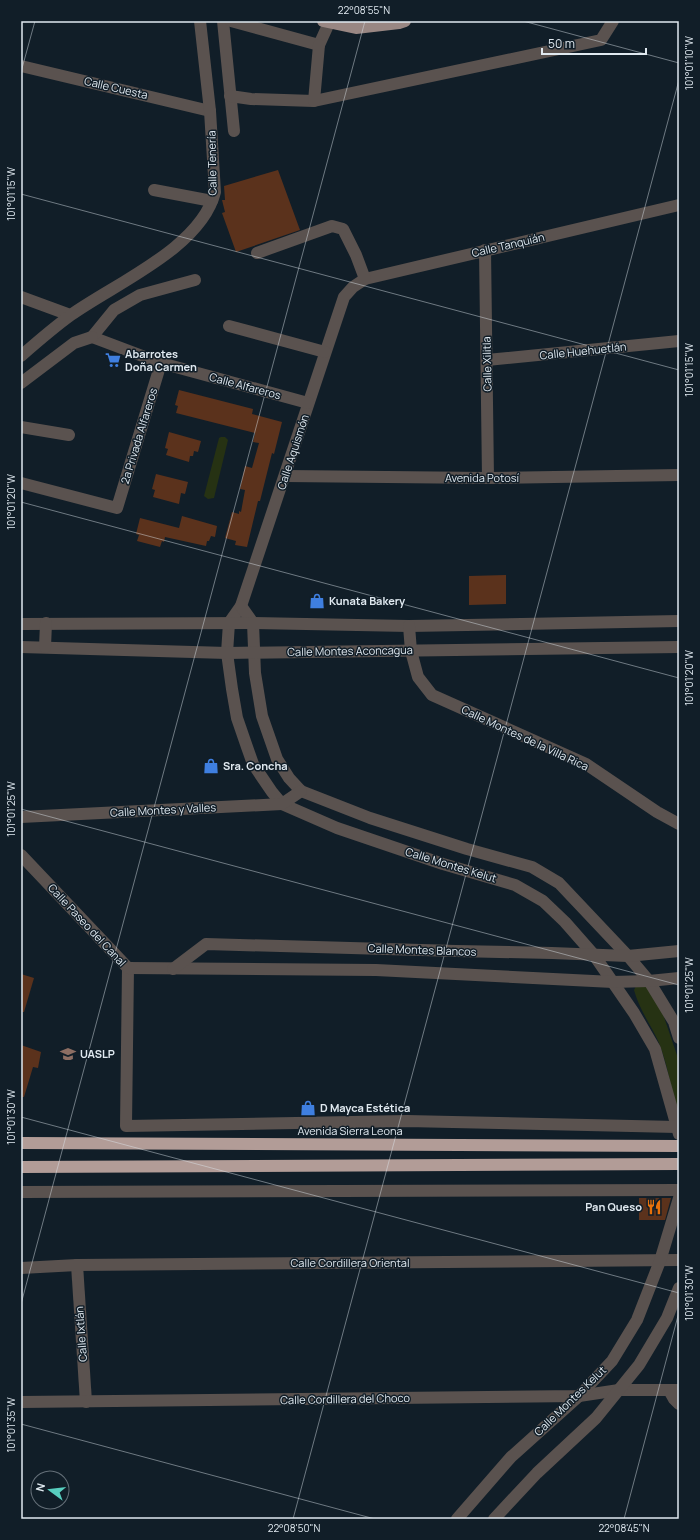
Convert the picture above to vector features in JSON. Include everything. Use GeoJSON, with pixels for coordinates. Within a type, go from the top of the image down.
{"type":"FeatureCollection","features":[{"type":"Feature","properties":{"kind":"highway","name":"Avenida Sierra Leona"},"geometry":{"type":"LineString","coordinates":[[21,1143],[679,1146]]}},
{"type":"Feature","properties":{"kind":"highway"},"geometry":{"type":"LineString","coordinates":[[496,1145],[497,1165]]}},
{"type":"Feature","properties":{"kind":"highway"},"geometry":{"type":"LineString","coordinates":[[21,1166],[679,1164]]}},
{"type":"Feature","properties":{"kind":"main road"},"geometry":{"type":"LineString","coordinates":[[327,22],[356,28],[399,24],[406,21]]}},
{"type":"Feature","properties":{"kind":"street","name":"Calle Tenería"},"geometry":{"type":"LineString","coordinates":[[21,356],[70,316],[167,254],[202,220],[215,192],[210,111],[200,21]]}},
{"type":"Feature","properties":{"kind":"street"},"geometry":{"type":"LineString","coordinates":[[224,21],[234,130]]}},
{"type":"Feature","properties":{"kind":"street"},"geometry":{"type":"LineString","coordinates":[[231,21],[319,45]]}},
{"type":"Feature","properties":{"kind":"street"},"geometry":{"type":"LineString","coordinates":[[230,96],[251,99],[314,101],[601,40],[613,21]]}},
{"type":"Feature","properties":{"kind":"street"},"geometry":{"type":"LineString","coordinates":[[314,101],[319,45],[327,22]]}},
{"type":"Feature","properties":{"kind":"street","name":"Calle Cuesta"},"geometry":{"type":"LineString","coordinates":[[21,66],[210,111]]}},
{"type":"Feature","properties":{"kind":"street"},"geometry":{"type":"LineString","coordinates":[[154,190],[212,201]]}},
{"type":"Feature","properties":{"kind":"street","name":"Calle Tanquián"},"geometry":{"type":"LineString","coordinates":[[344,297],[352,287],[365,279],[679,205]]}},
{"type":"Feature","properties":{"kind":"street"},"geometry":{"type":"LineString","coordinates":[[257,253],[332,226],[343,229],[356,255],[365,279]]}},
{"type":"Feature","properties":{"kind":"street","name":"Calle Xilitla"},"geometry":{"type":"LineString","coordinates":[[485,250],[488,478]]}},
{"type":"Feature","properties":{"kind":"street"},"geometry":{"type":"LineString","coordinates":[[21,383],[74,343],[92,337],[114,310],[140,295],[195,280]]}},
{"type":"Feature","properties":{"kind":"street"},"geometry":{"type":"LineString","coordinates":[[21,297],[70,316]]}},
{"type":"Feature","properties":{"kind":"street","name":"Calle Aquismón"},"geometry":{"type":"LineString","coordinates":[[229,623],[241,606],[344,297]]}},
{"type":"Feature","properties":{"kind":"street"},"geometry":{"type":"LineString","coordinates":[[230,326],[325,352]]}},
{"type":"Feature","properties":{"kind":"street","name":"Calle Alfareros"},"geometry":{"type":"LineString","coordinates":[[92,337],[161,363],[308,403]]}},
{"type":"Feature","properties":{"kind":"street","name":"Calle Huehuetlán"},"geometry":{"type":"LineString","coordinates":[[487,360],[679,341]]}},
{"type":"Feature","properties":{"kind":"street","name":"2a Privada Alfareros"},"geometry":{"type":"LineString","coordinates":[[21,483],[117,508],[161,363]]}},
{"type":"Feature","properties":{"kind":"street"},"geometry":{"type":"LineString","coordinates":[[21,428],[69,435]]}},
{"type":"Feature","properties":{"kind":"street","name":"Avenida Potosí"},"geometry":{"type":"LineString","coordinates":[[285,476],[488,478],[679,475]]}},
{"type":"Feature","properties":{"kind":"street"},"geometry":{"type":"LineString","coordinates":[[241,606],[253,623]]}},
{"type":"Feature","properties":{"kind":"street"},"geometry":{"type":"LineString","coordinates":[[21,624],[253,623],[409,626],[679,622]]}},
{"type":"Feature","properties":{"kind":"street"},"geometry":{"type":"LineString","coordinates":[[45,647],[46,623]]}},
{"type":"Feature","properties":{"kind":"street","name":"Calle Montes Kelut"},"geometry":{"type":"LineString","coordinates":[[229,623],[227,653],[237,718],[253,764],[282,804],[337,828],[442,864],[515,885],[543,901],[565,922],[594,955],[634,1013],[655,1049],[678,1130]]}},
{"type":"Feature","properties":{"kind":"street","name":"Calle Montes Kelut"},"geometry":{"type":"LineString","coordinates":[[253,623],[255,674],[262,716],[277,759],[289,778],[301,790],[370,818],[467,849],[532,867],[559,883],[628,956],[649,981],[674,1022],[679,1038]]}},
{"type":"Feature","properties":{"kind":"street","name":"Calle Montes de la Villa Rica"},"geometry":{"type":"LineString","coordinates":[[409,626],[411,650],[418,677],[432,695],[586,764],[657,812],[679,824]]}},
{"type":"Feature","properties":{"kind":"street","name":"Calle Montes Aconcagua"},"geometry":{"type":"LineString","coordinates":[[21,647],[227,653],[679,647]]}},
{"type":"Feature","properties":{"kind":"street"},"geometry":{"type":"LineString","coordinates":[[282,804],[301,790]]}},
{"type":"Feature","properties":{"kind":"street","name":"Calle Montes y Valles"},"geometry":{"type":"LineString","coordinates":[[21,817],[282,804]]}},
{"type":"Feature","properties":{"kind":"street","name":"Calle Paseo del Canal"},"geometry":{"type":"LineString","coordinates":[[21,855],[128,968],[126,1126]]}},
{"type":"Feature","properties":{"kind":"street","name":"Calle Montes Blancos"},"geometry":{"type":"LineString","coordinates":[[173,969],[206,944],[628,956],[679,951]]}},
{"type":"Feature","properties":{"kind":"street","name":"Calle Montes Blancos"},"geometry":{"type":"LineString","coordinates":[[128,968],[376,970],[613,982],[679,978]]}},
{"type":"Feature","properties":{"kind":"street","name":"Avenida Sierra Leona"},"geometry":{"type":"LineString","coordinates":[[126,1126],[407,1121],[678,1130]]}},
{"type":"Feature","properties":{"kind":"street"},"geometry":{"type":"LineString","coordinates":[[21,1192],[679,1190]]}},
{"type":"Feature","properties":{"kind":"street","name":"Calle Montes Kelut"},"geometry":{"type":"LineString","coordinates":[[456,1519],[511,1457],[579,1396],[612,1361],[637,1320],[660,1261],[679,1198]]}},
{"type":"Feature","properties":{"kind":"street","name":"Calle Cordillera Oriental"},"geometry":{"type":"LineString","coordinates":[[21,1268],[77,1265],[679,1260]]}},
{"type":"Feature","properties":{"kind":"street","name":"Calle Ixtlán"},"geometry":{"type":"LineString","coordinates":[[77,1265],[86,1402]]}},
{"type":"Feature","properties":{"kind":"street"},"geometry":{"type":"LineString","coordinates":[[494,1519],[537,1473],[596,1418],[619,1390],[639,1365],[667,1318],[679,1288]]}},
{"type":"Feature","properties":{"kind":"street","name":"Calle Cordillera del Choco"},"geometry":{"type":"LineString","coordinates":[[21,1402],[579,1396],[619,1390],[674,1390],[674,1399],[679,1404]]}},
{"type":"Feature","properties":{"kind":"street"},"geometry":{"type":"LineString","coordinates":[[456,1519],[461,1519]]}},
{"type":"Feature","properties":{"kind":"green space"},"geometry":{"type":"Polygon","coordinates":[[[225,437],[228,440],[214,498],[208,499],[204,496],[219,438],[225,437]]]}},
{"type":"Feature","properties":{"kind":"green space"},"geometry":{"type":"Polygon","coordinates":[[[642,985],[651,989],[663,1014],[679,1061],[679,1124],[668,1073],[659,1043],[639,1004],[634,990],[636,986],[642,985]]]}},
{"type":"Feature","properties":{"kind":"building"},"geometry":{"type":"Polygon","coordinates":[[[278,170],[300,230],[236,252],[222,213],[225,212],[222,200],[225,200],[224,186],[278,170]]]}},
{"type":"Feature","properties":{"kind":"building"},"geometry":{"type":"Polygon","coordinates":[[[179,390],[253,409],[252,414],[282,422],[274,454],[272,453],[260,501],[258,501],[247,547],[235,545],[236,541],[225,538],[232,512],[239,514],[239,511],[241,512],[245,490],[240,489],[245,466],[252,468],[259,443],[253,442],[255,433],[176,413],[178,406],[175,405],[179,390]]]}},
{"type":"Feature","properties":{"kind":"building"},"geometry":{"type":"Polygon","coordinates":[[[169,432],[201,441],[198,452],[194,451],[193,456],[190,456],[189,462],[166,455],[168,449],[165,448],[169,432]]]}},
{"type":"Feature","properties":{"kind":"building"},"geometry":{"type":"Polygon","coordinates":[[[156,474],[188,482],[185,494],[181,493],[179,504],[153,497],[155,490],[152,489],[156,474]]]}},
{"type":"Feature","properties":{"kind":"building"},"geometry":{"type":"Polygon","coordinates":[[[182,516],[217,526],[215,537],[211,536],[209,541],[207,541],[206,546],[165,537],[164,542],[162,541],[160,547],[137,541],[139,535],[136,534],[140,518],[179,528],[182,516]]]}},
{"type":"Feature","properties":{"kind":"building"},"geometry":{"type":"Polygon","coordinates":[[[506,575],[506,604],[469,605],[469,576],[506,575]]]}},
{"type":"Feature","properties":{"kind":"building"},"geometry":{"type":"Polygon","coordinates":[[[21,974],[34,978],[24,1012],[21,1012],[21,974]]]}},
{"type":"Feature","properties":{"kind":"building"},"geometry":{"type":"Polygon","coordinates":[[[21,1045],[41,1052],[38,1068],[33,1067],[24,1097],[21,1097],[21,1045]]]}},
{"type":"Feature","properties":{"kind":"building","name":"Pan Queso"},"geometry":{"type":"Polygon","coordinates":[[[639,1198],[671,1198],[665,1220],[639,1220],[639,1198]]]}},
{"type":"Feature","properties":{"kind":"place","name":"Abarrotes Doña Carmen"},"geometry":{"type":"Point","coordinates":[113,360]}},
{"type":"Feature","properties":{"kind":"place","name":"Kunata Bakery"},"geometry":{"type":"Point","coordinates":[317,601]}},
{"type":"Feature","properties":{"kind":"place","name":"Sra. Concha"},"geometry":{"type":"Point","coordinates":[211,766]}},
{"type":"Feature","properties":{"kind":"place","name":"UASLP"},"geometry":{"type":"Point","coordinates":[68,1054]}},
{"type":"Feature","properties":{"kind":"place","name":"D Mayca Estética"},"geometry":{"type":"Point","coordinates":[308,1108]}},
{"type":"Feature","properties":{"kind":"place","name":"Pan Queso"},"geometry":{"type":"Point","coordinates":[654,1207]}}]}
